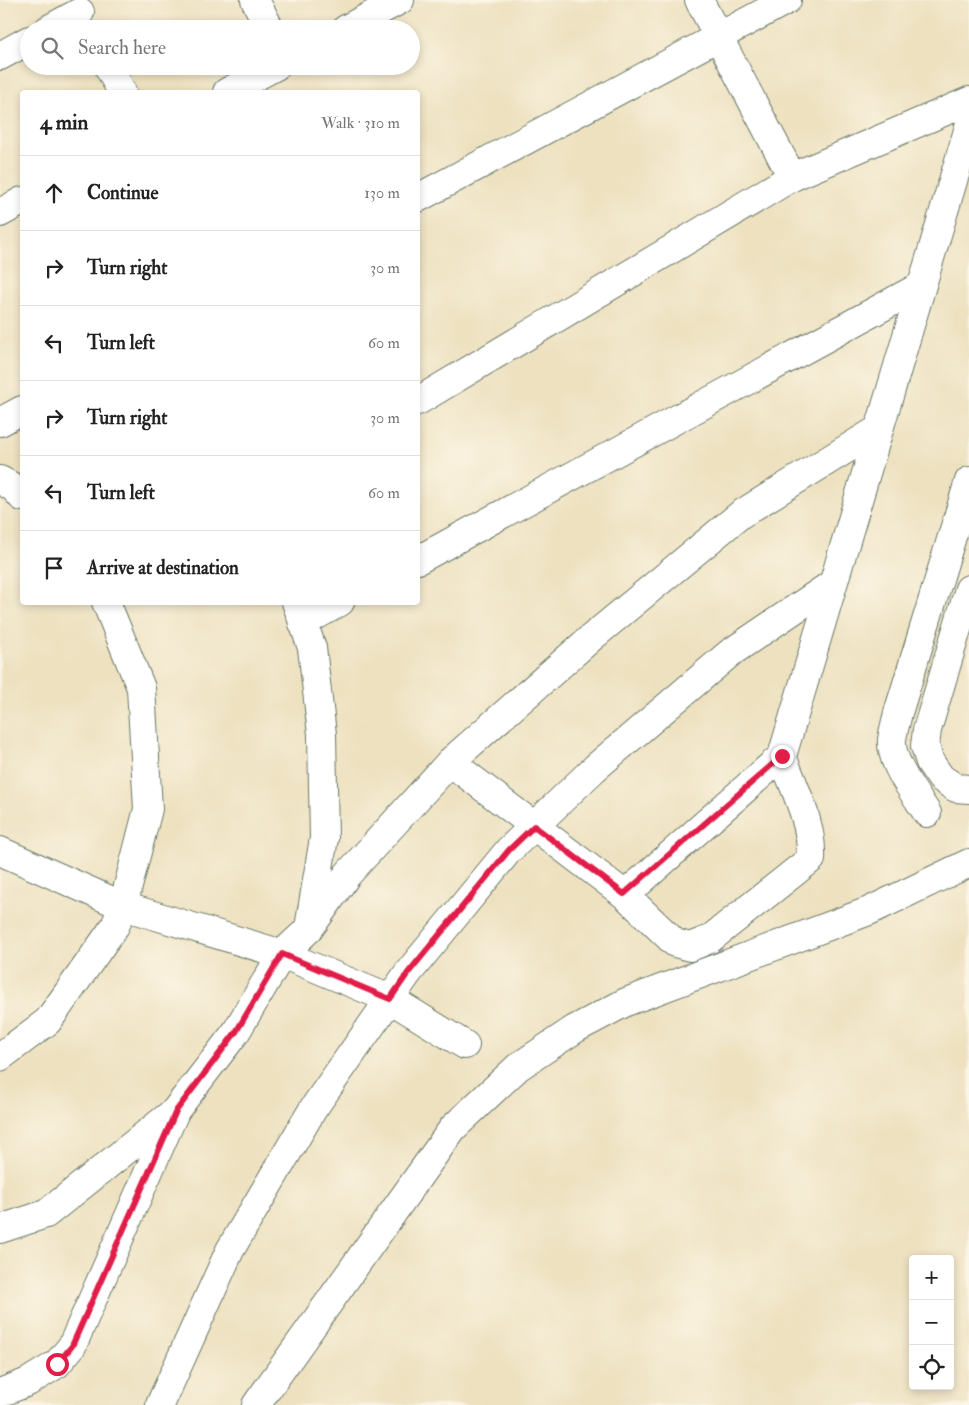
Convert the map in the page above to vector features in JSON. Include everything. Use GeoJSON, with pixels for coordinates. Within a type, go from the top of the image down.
{"type":"FeatureCollection","features":[{"type":"Feature","properties":{"kind":"street"},"geometry":{"type":"LineString","coordinates":[[255,0],[265,20]]}},
{"type":"Feature","properties":{"kind":"street"},"geometry":{"type":"LineString","coordinates":[[363,20],[400,0]]}},
{"type":"Feature","properties":{"kind":"street"},"geometry":{"type":"LineString","coordinates":[[700,0],[792,177]]}},
{"type":"Feature","properties":{"kind":"street"},"geometry":{"type":"LineString","coordinates":[[420,197],[787,0]]}},
{"type":"Feature","properties":{"kind":"street"},"geometry":{"type":"LineString","coordinates":[[67,20],[81,13]]}},
{"type":"Feature","properties":{"kind":"street"},"geometry":{"type":"LineString","coordinates":[[0,56],[20,45]]}},
{"type":"Feature","properties":{"kind":"street"},"geometry":{"type":"LineString","coordinates":[[113,75],[121,90]]}},
{"type":"Feature","properties":{"kind":"street"},"geometry":{"type":"LineString","coordinates":[[231,90],[259,75]]}},
{"type":"Feature","properties":{"kind":"street"},"geometry":{"type":"LineString","coordinates":[[420,400],[792,177],[969,101]]}},
{"type":"Feature","properties":{"kind":"street"},"geometry":{"type":"LineString","coordinates":[[624,894],[782,756],[969,127]]}},
{"type":"Feature","properties":{"kind":"street"},"geometry":{"type":"LineString","coordinates":[[0,213],[20,202]]}},
{"type":"Feature","properties":{"kind":"street"},"geometry":{"type":"LineString","coordinates":[[420,559],[921,286]]}},
{"type":"Feature","properties":{"kind":"street"},"geometry":{"type":"LineString","coordinates":[[0,422],[20,411]]}},
{"type":"Feature","properties":{"kind":"street"},"geometry":{"type":"LineString","coordinates":[[0,1393],[28,1382],[57,1364],[72,1346],[176,1111],[236,1032],[282,954],[309,929],[347,875],[450,762],[591,638],[741,514],[879,429]]}},
{"type":"Feature","properties":{"kind":"street"},"geometry":{"type":"LineString","coordinates":[[0,480],[13,487],[20,495]]}},
{"type":"Feature","properties":{"kind":"street"},"geometry":{"type":"LineString","coordinates":[[927,813],[900,770],[892,741],[898,713],[969,481]]}},
{"type":"Feature","properties":{"kind":"street"},"geometry":{"type":"LineString","coordinates":[[160,1405],[230,1250],[313,1110],[408,973],[509,850],[595,768],[730,653],[832,584]]}},
{"type":"Feature","properties":{"kind":"street"},"geometry":{"type":"LineString","coordinates":[[969,589],[927,730],[925,746],[930,762],[940,778],[956,788],[969,790]]}},
{"type":"Feature","properties":{"kind":"street"},"geometry":{"type":"LineString","coordinates":[[0,1056],[48,1021],[115,926],[123,906],[148,809],[141,688],[107,605]]}},
{"type":"Feature","properties":{"kind":"street"},"geometry":{"type":"LineString","coordinates":[[309,929],[324,838],[323,753],[312,648],[300,613],[329,605]]}},
{"type":"Feature","properties":{"kind":"street"},"geometry":{"type":"LineString","coordinates":[[450,762],[624,894],[675,943],[690,947],[710,939],[811,859],[812,844],[806,822],[782,756]]}},
{"type":"Feature","properties":{"kind":"street"},"geometry":{"type":"LineString","coordinates":[[0,851],[123,906],[282,954],[390,999],[465,1045]]}},
{"type":"Feature","properties":{"kind":"street"},"geometry":{"type":"LineString","coordinates":[[256,1405],[453,1128],[518,1067],[575,1028],[626,1002],[868,911],[969,863]]}},
{"type":"Feature","properties":{"kind":"street"},"geometry":{"type":"LineString","coordinates":[[0,1229],[46,1214],[176,1111]]}},
{"type":"Feature","properties":{"kind":"route"},"geometry":{"type":"LineString","coordinates":[[57,1364],[72,1346],[176,1111],[236,1032],[282,954],[390,999],[408,973],[509,850],[534,826],[624,894],[782,756]]}}]}
